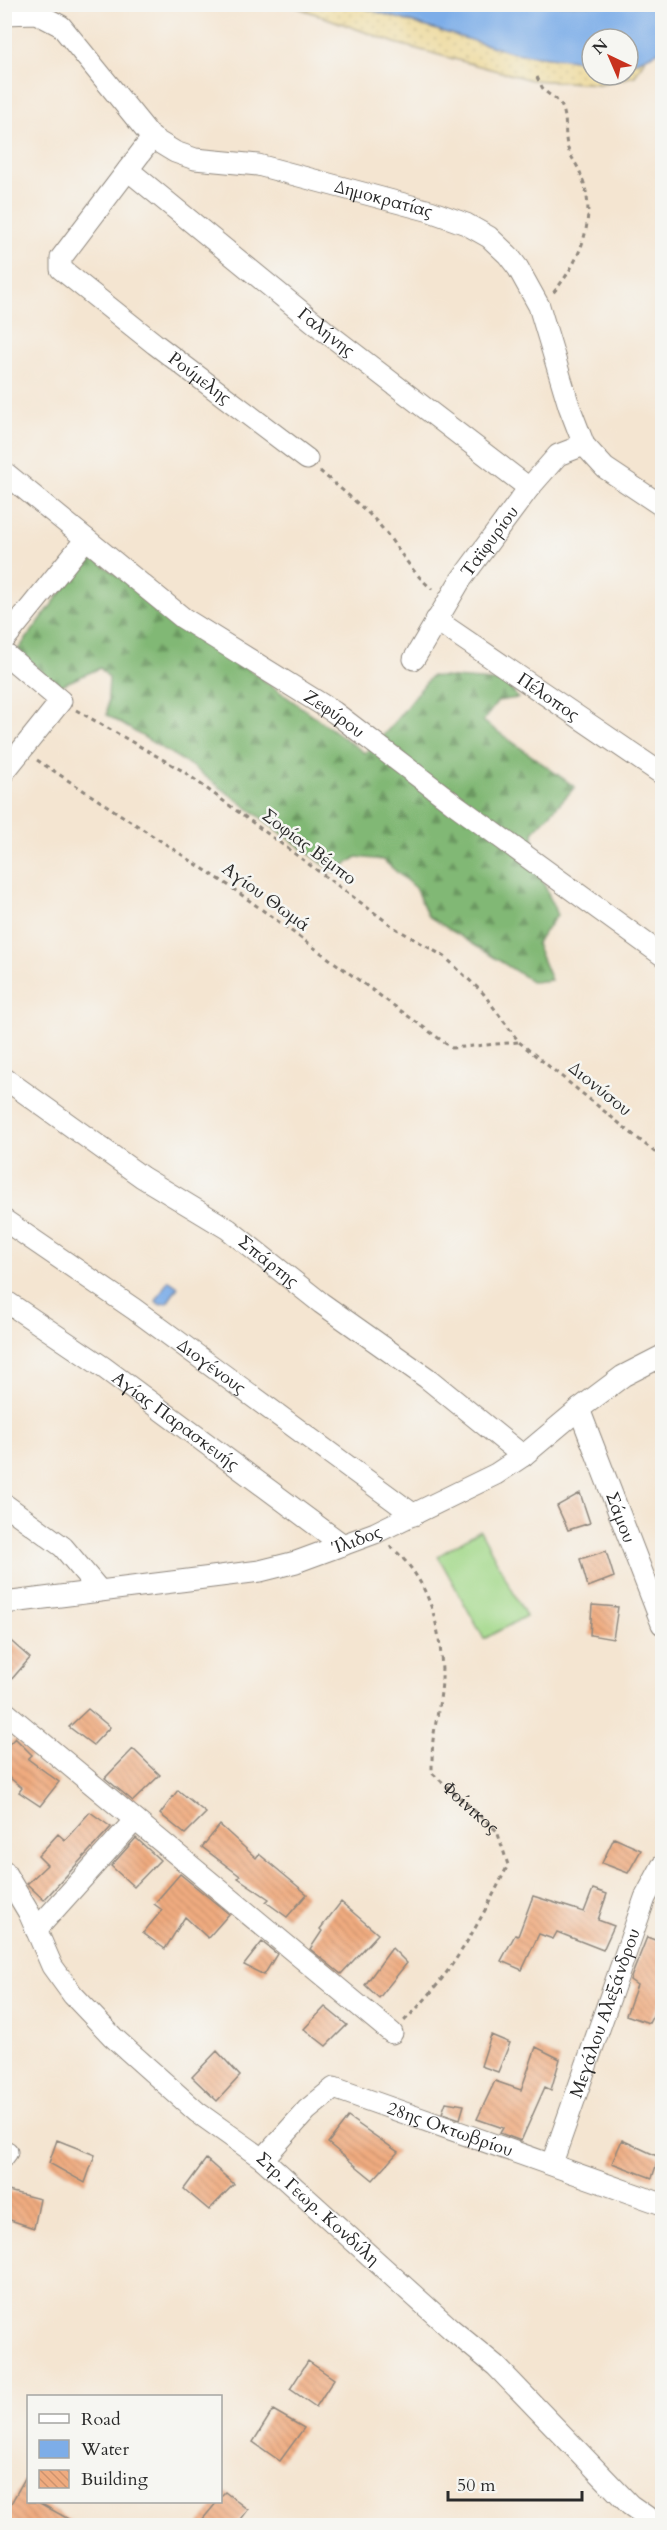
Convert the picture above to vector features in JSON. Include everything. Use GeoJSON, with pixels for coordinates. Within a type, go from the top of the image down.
{"type":"FeatureCollection","features":[{"type":"Feature","properties":{"kind":"street","name":"Δημοκρατίας"},"geometry":{"type":"LineString","coordinates":[[4,14],[36,14],[61,26],[152,138],[175,152],[195,159],[258,165],[450,217],[479,231],[502,249],[518,268],[539,306],[569,406],[584,445],[605,468],[663,506]]}},
{"type":"Feature","properties":{"kind":"street","name":"Ρούμελης"},"geometry":{"type":"LineString","coordinates":[[152,138],[61,258],[61,269],[155,344],[308,459]]}},
{"type":"Feature","properties":{"kind":"street","name":"Γαλήνης"},"geometry":{"type":"LineString","coordinates":[[128,170],[318,325],[529,488]]}},
{"type":"Feature","properties":{"kind":"street","name":"Ταϊφυρίου"},"geometry":{"type":"LineString","coordinates":[[414,659],[460,581],[529,488],[558,455],[584,445]]}},
{"type":"Feature","properties":{"kind":"street","name":"Ζεφύρου"},"geometry":{"type":"LineString","coordinates":[[4,472],[183,618],[334,712],[453,803],[663,955]]}},
{"type":"Feature","properties":{"kind":"street"},"geometry":{"type":"LineString","coordinates":[[4,640],[86,539]]}},
{"type":"Feature","properties":{"kind":"street","name":"Πέλοπος"},"geometry":{"type":"LineString","coordinates":[[436,620],[663,774]]}},
{"type":"Feature","properties":{"kind":"street"},"geometry":{"type":"LineString","coordinates":[[4,653],[61,701],[4,772]]}},
{"type":"Feature","properties":{"kind":"street","name":"Σπάρτης"},"geometry":{"type":"LineString","coordinates":[[4,1078],[142,1177],[228,1229],[321,1303],[428,1378],[523,1456]]}},
{"type":"Feature","properties":{"kind":"street","name":"Διογένους"},"geometry":{"type":"LineString","coordinates":[[4,1220],[134,1309],[414,1515]]}},
{"type":"Feature","properties":{"kind":"street","name":"Αγίας Παρασκευής"},"geometry":{"type":"LineString","coordinates":[[4,1300],[103,1367],[343,1545]]}},
{"type":"Feature","properties":{"kind":"street","name":"Ίλιδος"},"geometry":{"type":"LineString","coordinates":[[4,1603],[260,1571],[296,1562],[343,1545],[414,1515],[496,1474],[523,1456],[579,1408],[622,1376],[663,1356]]}},
{"type":"Feature","properties":{"kind":"street","name":"Σάμου"},"geometry":{"type":"LineString","coordinates":[[579,1408],[663,1624]]}},
{"type":"Feature","properties":{"kind":"street"},"geometry":{"type":"LineString","coordinates":[[4,1504],[63,1547],[100,1591]]}},
{"type":"Feature","properties":{"kind":"street"},"geometry":{"type":"LineString","coordinates":[[4,1711],[392,2033]]}},
{"type":"Feature","properties":{"kind":"street"},"geometry":{"type":"LineString","coordinates":[[36,1930],[135,1820]]}},
{"type":"Feature","properties":{"kind":"street","name":"Μεγάλου Αλεξάνδρου"},"geometry":{"type":"LineString","coordinates":[[552,2163],[645,1898],[663,1866]]}},
{"type":"Feature","properties":{"kind":"street","name":"Στρ. Γεωρ. Κονδύλη"},"geometry":{"type":"LineString","coordinates":[[4,1871],[36,1930],[52,1966],[73,1995],[112,2037],[197,2112],[263,2160],[451,2330],[496,2366],[630,2505],[660,2526]]}},
{"type":"Feature","properties":{"kind":"street","name":"28ης Οκτωβρίου"},"geometry":{"type":"LineString","coordinates":[[263,2160],[307,2110],[334,2088],[663,2204]]}},
{"type":"Feature","properties":{"kind":"path"},"geometry":{"type":"LineString","coordinates":[[537,77],[544,90],[560,103],[566,121],[566,144],[579,170],[587,195],[589,219],[581,250],[573,266],[564,280],[539,306]]}},
{"type":"Feature","properties":{"kind":"path"},"geometry":{"type":"LineString","coordinates":[[308,459],[374,519],[407,564],[423,581],[448,601]]}},
{"type":"Feature","properties":{"kind":"path","name":"Σοφίας Βέμπο"},"geometry":{"type":"LineString","coordinates":[[61,701],[183,771],[396,928],[445,957],[483,993],[519,1042]]}},
{"type":"Feature","properties":{"kind":"path","name":"Αγίου Θωμά"},"geometry":{"type":"LineString","coordinates":[[23,750],[228,885],[452,1048],[519,1042]]}},
{"type":"Feature","properties":{"kind":"path","name":"Διονύσου"},"geometry":{"type":"LineString","coordinates":[[519,1042],[663,1158]]}},
{"type":"Feature","properties":{"kind":"path","name":"Φοίνικος"},"geometry":{"type":"LineString","coordinates":[[375,1533],[403,1557],[423,1584],[434,1615],[442,1672],[433,1743],[432,1773],[497,1831],[508,1865],[479,1925],[424,2002],[392,2033]]}},
{"type":"Feature","properties":{"kind":"green space"},"geometry":{"type":"Polygon","coordinates":[[[89,555],[365,753],[389,729],[431,676],[505,682],[518,698],[498,701],[483,721],[575,787],[533,832],[535,862],[557,915],[536,944],[551,980],[533,982],[428,916],[415,888],[383,860],[357,857],[334,872],[190,765],[107,715],[109,678],[100,668],[57,687],[18,650],[89,555]]]}},
{"type":"Feature","properties":{"kind":"green space"},"geometry":{"type":"Polygon","coordinates":[[[480,1530],[526,1616],[484,1639],[438,1556],[480,1530]]]}},
{"type":"Feature","properties":{"kind":"sand"},"geometry":{"type":"Polygon","coordinates":[[[291,5],[354,5],[514,53],[580,61],[580,83],[531,80],[395,43],[291,5]]]}},
{"type":"Feature","properties":{"kind":"sand"},"geometry":{"type":"Polygon","coordinates":[[[646,57],[640,67],[640,60],[646,57]]]}},
{"type":"Feature","properties":{"kind":"water"},"geometry":{"type":"Polygon","coordinates":[[[354,5],[662,5],[662,50],[640,60],[640,27],[580,27],[580,61],[514,53],[354,5]]]}},
{"type":"Feature","properties":{"kind":"water"},"geometry":{"type":"Polygon","coordinates":[[[168,1280],[178,1287],[167,1303],[159,1304],[156,1301],[168,1280]]]}},
{"type":"Feature","properties":{"kind":"building"},"geometry":{"type":"Polygon","coordinates":[[[580,1493],[590,1523],[568,1530],[557,1506],[580,1493]]]}},
{"type":"Feature","properties":{"kind":"building"},"geometry":{"type":"Polygon","coordinates":[[[606,1551],[614,1577],[588,1587],[580,1559],[606,1551]]]}},
{"type":"Feature","properties":{"kind":"building"},"geometry":{"type":"Polygon","coordinates":[[[592,1605],[618,1607],[613,1639],[590,1635],[592,1605]]]}},
{"type":"Feature","properties":{"kind":"building"},"geometry":{"type":"Polygon","coordinates":[[[4,1635],[30,1658],[4,1688],[4,1635]]]}},
{"type":"Feature","properties":{"kind":"building"},"geometry":{"type":"Polygon","coordinates":[[[88,1709],[110,1727],[93,1745],[69,1727],[88,1709]]]}},
{"type":"Feature","properties":{"kind":"building"},"geometry":{"type":"Polygon","coordinates":[[[15,1738],[32,1755],[28,1759],[59,1782],[40,1806],[19,1792],[22,1788],[4,1773],[4,1749],[15,1738]]]}},
{"type":"Feature","properties":{"kind":"building"},"geometry":{"type":"Polygon","coordinates":[[[133,1749],[160,1775],[133,1801],[105,1778],[133,1749]]]}},
{"type":"Feature","properties":{"kind":"building"},"geometry":{"type":"Polygon","coordinates":[[[178,1790],[206,1813],[185,1834],[160,1814],[178,1790]]]}},
{"type":"Feature","properties":{"kind":"building"},"geometry":{"type":"Polygon","coordinates":[[[90,1812],[111,1827],[44,1900],[27,1884],[47,1865],[38,1856],[58,1834],[65,1840],[90,1812]]]}},
{"type":"Feature","properties":{"kind":"building"},"geometry":{"type":"Polygon","coordinates":[[[220,1825],[256,1858],[259,1854],[307,1894],[287,1917],[266,1902],[269,1899],[238,1878],[240,1876],[202,1847],[220,1825]]]}},
{"type":"Feature","properties":{"kind":"building"},"geometry":{"type":"Polygon","coordinates":[[[136,1838],[160,1860],[134,1887],[111,1866],[136,1838]]]}},
{"type":"Feature","properties":{"kind":"building"},"geometry":{"type":"Polygon","coordinates":[[[614,1838],[641,1850],[628,1873],[602,1863],[614,1838]]]}},
{"type":"Feature","properties":{"kind":"building"},"geometry":{"type":"Polygon","coordinates":[[[180,1874],[229,1914],[208,1938],[185,1917],[165,1949],[143,1933],[162,1910],[154,1904],[180,1874]]]}},
{"type":"Feature","properties":{"kind":"building"},"geometry":{"type":"Polygon","coordinates":[[[593,1889],[607,1894],[598,1920],[614,1926],[603,1950],[557,1932],[553,1939],[539,1934],[522,1970],[501,1961],[515,1935],[518,1936],[533,1896],[584,1912],[593,1889]]]}},
{"type":"Feature","properties":{"kind":"building"},"geometry":{"type":"Polygon","coordinates":[[[341,1902],[378,1934],[341,1974],[310,1949],[322,1931],[320,1929],[341,1902]]]}},
{"type":"Feature","properties":{"kind":"building"},"geometry":{"type":"Polygon","coordinates":[[[647,1937],[663,1943],[663,1997],[649,2023],[626,2015],[637,1985],[630,1980],[647,1937]]]}},
{"type":"Feature","properties":{"kind":"building"},"geometry":{"type":"Polygon","coordinates":[[[262,1942],[277,1954],[264,1975],[244,1965],[262,1942]]]}},
{"type":"Feature","properties":{"kind":"building"},"geometry":{"type":"Polygon","coordinates":[[[392,1948],[407,1963],[379,1998],[365,1985],[392,1948]]]}},
{"type":"Feature","properties":{"kind":"building"},"geometry":{"type":"Polygon","coordinates":[[[325,2007],[347,2025],[326,2046],[304,2029],[325,2007]]]}},
{"type":"Feature","properties":{"kind":"building"},"geometry":{"type":"Polygon","coordinates":[[[491,2035],[510,2043],[498,2072],[481,2066],[491,2035]]]}},
{"type":"Feature","properties":{"kind":"building"},"geometry":{"type":"Polygon","coordinates":[[[536,2047],[560,2059],[551,2090],[545,2087],[521,2141],[500,2133],[503,2128],[477,2119],[495,2081],[521,2090],[536,2047]]]}},
{"type":"Feature","properties":{"kind":"building"},"geometry":{"type":"Polygon","coordinates":[[[217,2051],[240,2076],[217,2101],[192,2077],[217,2051]]]}},
{"type":"Feature","properties":{"kind":"building"},"geometry":{"type":"Polygon","coordinates":[[[446,2102],[464,2105],[460,2119],[442,2113],[446,2102]]]}},
{"type":"Feature","properties":{"kind":"building"},"geometry":{"type":"Polygon","coordinates":[[[348,2117],[398,2152],[373,2180],[328,2143],[348,2117]]]}},
{"type":"Feature","properties":{"kind":"building"},"geometry":{"type":"Polygon","coordinates":[[[57,2140],[95,2155],[85,2183],[49,2163],[57,2140]]]}},
{"type":"Feature","properties":{"kind":"building"},"geometry":{"type":"Polygon","coordinates":[[[622,2140],[659,2157],[652,2178],[612,2163],[622,2140]]]}},
{"type":"Feature","properties":{"kind":"building"},"geometry":{"type":"Polygon","coordinates":[[[206,2159],[234,2184],[209,2210],[184,2189],[206,2159]]]}},
{"type":"Feature","properties":{"kind":"building"},"geometry":{"type":"Polygon","coordinates":[[[8,2191],[40,2199],[34,2228],[4,2218],[8,2191]]]}},
{"type":"Feature","properties":{"kind":"building"},"geometry":{"type":"Polygon","coordinates":[[[308,2361],[334,2379],[316,2407],[290,2389],[308,2361]]]}},
{"type":"Feature","properties":{"kind":"building"},"geometry":{"type":"Polygon","coordinates":[[[273,2410],[304,2428],[280,2461],[253,2442],[273,2410]]]}},
{"type":"Feature","properties":{"kind":"building"},"geometry":{"type":"Polygon","coordinates":[[[27,2475],[27,2503],[40,2503],[81,2526],[4,2526],[4,2516],[27,2475]]]}},
{"type":"Feature","properties":{"kind":"building"},"geometry":{"type":"Polygon","coordinates":[[[225,2492],[248,2510],[236,2526],[197,2526],[216,2503],[222,2503],[222,2495],[225,2492]]]}}]}
